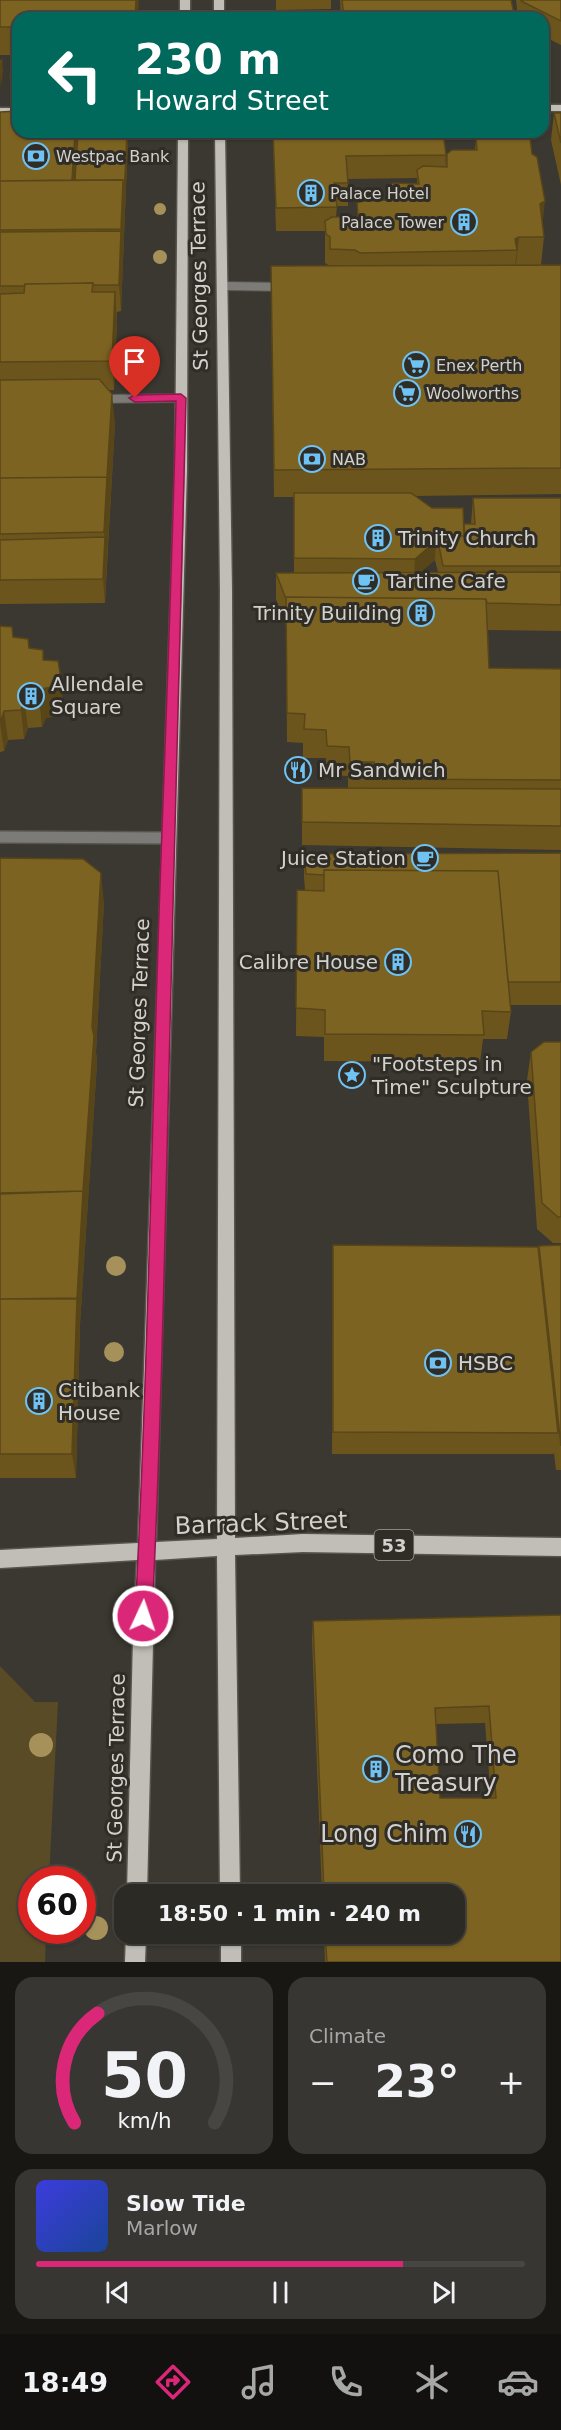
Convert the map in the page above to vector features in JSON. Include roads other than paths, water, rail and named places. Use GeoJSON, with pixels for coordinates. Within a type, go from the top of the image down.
{"type":"FeatureCollection","features":[{"type":"Feature","properties":{"kind":"main road","name":"St Georges Terrace"},"geometry":{"type":"LineString","coordinates":[[137,1884],[142,1637],[177,615],[183,138]]}},
{"type":"Feature","properties":{"kind":"main road","name":"St Georges Terrace"},"geometry":{"type":"LineString","coordinates":[[220,138],[226,591],[226,1548],[230,1884]]}},
{"type":"Feature","properties":{"kind":"main road","name":"Barrack Street"},"geometry":{"type":"LineString","coordinates":[[0,1558],[146,1553],[303,1543],[561,1547]]}},
{"type":"Feature","properties":{"kind":"main road"},"geometry":{"type":"LineString","coordinates":[[135,1962],[136,1944]]}},
{"type":"Feature","properties":{"kind":"main road"},"geometry":{"type":"LineString","coordinates":[[231,1944],[231,1962]]}},
{"type":"Feature","properties":{"kind":"street"},"geometry":{"type":"LineString","coordinates":[[223,286],[291,287]]}},
{"type":"Feature","properties":{"kind":"street"},"geometry":{"type":"LineString","coordinates":[[90,399],[181,398]]}},
{"type":"Feature","properties":{"kind":"street"},"geometry":{"type":"LineString","coordinates":[[0,837],[168,838]]}},
{"type":"Feature","properties":{"kind":"place","name":"Westpac Bank"},"geometry":{"type":"Point","coordinates":[36,156]}},
{"type":"Feature","properties":{"kind":"place","name":"Palace Hotel"},"geometry":{"type":"Point","coordinates":[311,193]}},
{"type":"Feature","properties":{"kind":"place","name":"Palace Tower"},"geometry":{"type":"Point","coordinates":[464,222]}},
{"type":"Feature","properties":{"kind":"place","name":"Enex Perth"},"geometry":{"type":"Point","coordinates":[416,365]}},
{"type":"Feature","properties":{"kind":"place","name":"Woolworths"},"geometry":{"type":"Point","coordinates":[407,393]}},
{"type":"Feature","properties":{"kind":"place","name":"NAB"},"geometry":{"type":"Point","coordinates":[312,459]}},
{"type":"Feature","properties":{"kind":"place","name":"Trinity Church"},"geometry":{"type":"Point","coordinates":[378,538]}},
{"type":"Feature","properties":{"kind":"place","name":"Tartine Cafe"},"geometry":{"type":"Point","coordinates":[366,581]}},
{"type":"Feature","properties":{"kind":"place","name":"Trinity Building"},"geometry":{"type":"Point","coordinates":[421,613]}},
{"type":"Feature","properties":{"kind":"place","name":"Allendale Square"},"geometry":{"type":"Point","coordinates":[31,696]}},
{"type":"Feature","properties":{"kind":"place","name":"Mr Sandwich"},"geometry":{"type":"Point","coordinates":[298,770]}},
{"type":"Feature","properties":{"kind":"place","name":"Juice Station"},"geometry":{"type":"Point","coordinates":[425,858]}},
{"type":"Feature","properties":{"kind":"place","name":"Calibre House"},"geometry":{"type":"Point","coordinates":[398,962]}},
{"type":"Feature","properties":{"kind":"place","name":"\"Footsteps in Time\" Sculpture"},"geometry":{"type":"Point","coordinates":[352,1075]}},
{"type":"Feature","properties":{"kind":"place","name":"HSBC"},"geometry":{"type":"Point","coordinates":[438,1363]}},
{"type":"Feature","properties":{"kind":"place","name":"Citibank House"},"geometry":{"type":"Point","coordinates":[39,1401]}},
{"type":"Feature","properties":{"kind":"place","name":"Como The Treasury"},"geometry":{"type":"Point","coordinates":[376,1769]}},
{"type":"Feature","properties":{"kind":"place","name":"Long Chim"},"geometry":{"type":"Point","coordinates":[468,1834]}}]}
